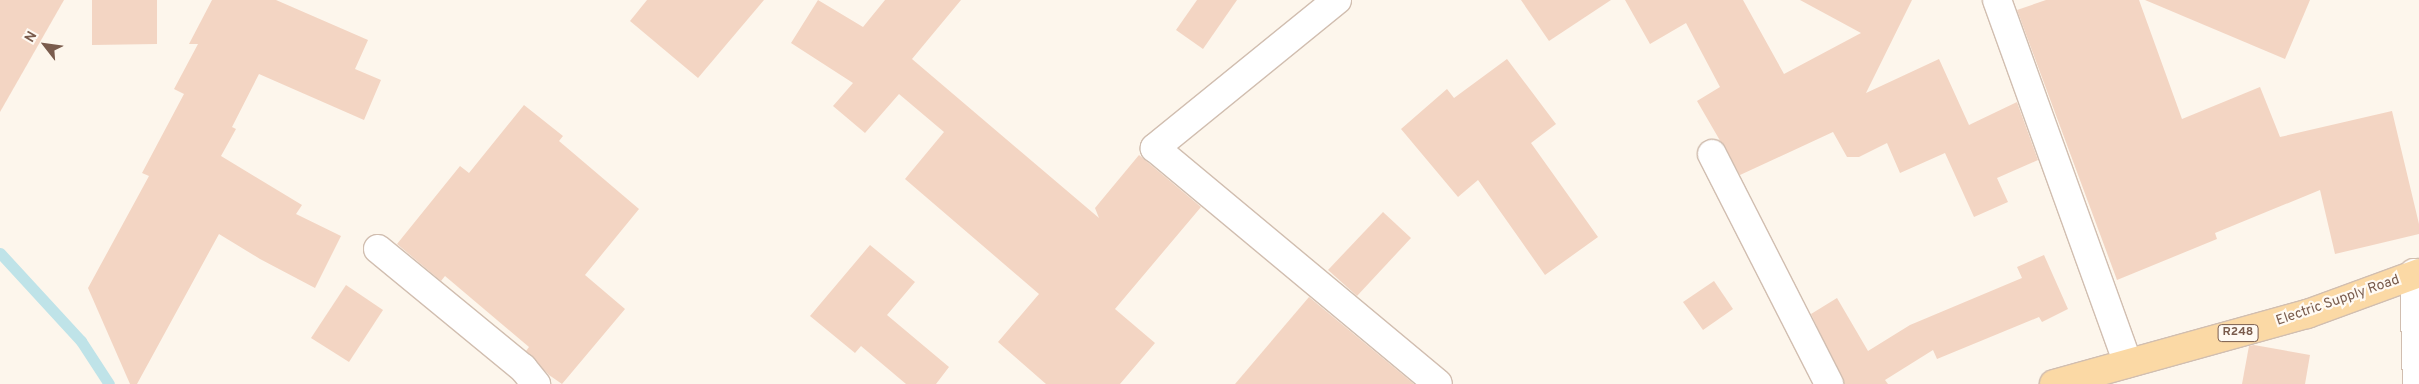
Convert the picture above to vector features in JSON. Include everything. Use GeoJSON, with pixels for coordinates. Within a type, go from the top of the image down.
{"type":"FeatureCollection","features":[{"type":"Feature","properties":{"kind":"main road","name":"Electric Supply Road"},"geometry":{"type":"LineString","coordinates":[[2054,384],[2307,314],[2417,273]]}},
{"type":"Feature","properties":{"kind":"street"},"geometry":{"type":"LineString","coordinates":[[1337,0],[1155,148],[1438,384]]}},
{"type":"Feature","properties":{"kind":"street"},"geometry":{"type":"LineString","coordinates":[[1997,0],[2128,363]]}},
{"type":"Feature","properties":{"kind":"street"},"geometry":{"type":"LineString","coordinates":[[1712,154],[1829,384]]}},
{"type":"Feature","properties":{"kind":"street"},"geometry":{"type":"LineString","coordinates":[[378,249],[523,368],[536,384]]}},
{"type":"Feature","properties":{"kind":"street"},"geometry":{"type":"LineString","coordinates":[[2417,273],[2417,384]]}},
{"type":"Feature","properties":{"kind":"building"},"geometry":{"type":"Polygon","coordinates":[[[0,0],[64,0],[0,112],[0,0]]]}},
{"type":"Feature","properties":{"kind":"building"},"geometry":{"type":"Polygon","coordinates":[[[92,0],[157,0],[157,44],[92,45],[92,0]]]}},
{"type":"Feature","properties":{"kind":"building"},"geometry":{"type":"Polygon","coordinates":[[[212,0],[276,0],[368,40],[355,69],[381,80],[364,120],[259,74],[232,127],[236,129],[221,156],[302,205],[296,214],[341,236],[315,288],[260,259],[219,234],[137,384],[130,384],[88,288],[149,176],[142,173],[184,94],[174,89],[198,44],[189,44],[212,0]]]}},
{"type":"Feature","properties":{"kind":"building"},"geometry":{"type":"Polygon","coordinates":[[[647,0],[764,0],[698,78],[630,21],[647,0]]]}},
{"type":"Feature","properties":{"kind":"building"},"geometry":{"type":"Polygon","coordinates":[[[818,0],[863,27],[885,0],[961,0],[912,59],[1099,218],[1095,208],[1139,155],[1201,207],[1115,309],[1155,343],[1120,384],[1046,384],[998,342],[1039,294],[905,179],[944,132],[899,94],[865,133],[833,106],[853,83],[791,43],[818,0]]]}},
{"type":"Feature","properties":{"kind":"building"},"geometry":{"type":"Polygon","coordinates":[[[1197,0],[1237,0],[1203,49],[1176,30],[1197,0]]]}},
{"type":"Feature","properties":{"kind":"building"},"geometry":{"type":"Polygon","coordinates":[[[1521,0],[1611,0],[1549,41],[1521,0]]]}},
{"type":"Feature","properties":{"kind":"building"},"geometry":{"type":"Polygon","coordinates":[[[1625,0],[1743,0],[1784,74],[1861,33],[1800,0],[1912,0],[1866,93],[1939,59],[1969,125],[2017,102],[2038,160],[1997,178],[2008,202],[1974,217],[1945,153],[1900,173],[1887,143],[1859,157],[1847,157],[1833,132],[1740,175],[1697,101],[1720,87],[1686,23],[1650,44],[1625,0]]]}},
{"type":"Feature","properties":{"kind":"building"},"geometry":{"type":"Polygon","coordinates":[[[2046,0],[2139,0],[2182,119],[2260,87],[2280,137],[2392,111],[2419,224],[2419,234],[2335,254],[2320,190],[2215,233],[2217,239],[2117,280],[2017,10],[2046,0]]]}},
{"type":"Feature","properties":{"kind":"building"},"geometry":{"type":"Polygon","coordinates":[[[2145,0],[2310,0],[2285,59],[2145,0]]]}},
{"type":"Feature","properties":{"kind":"building"},"geometry":{"type":"Polygon","coordinates":[[[1507,59],[1556,124],[1531,143],[1598,237],[1545,275],[1478,180],[1458,197],[1401,129],[1447,89],[1454,98],[1507,59]]]}},
{"type":"Feature","properties":{"kind":"building"},"geometry":{"type":"Polygon","coordinates":[[[524,105],[563,136],[559,141],[639,209],[585,275],[625,309],[562,384],[549,375],[526,351],[529,347],[445,276],[441,281],[397,244],[460,166],[469,173],[524,105]]]}},
{"type":"Feature","properties":{"kind":"building"},"geometry":{"type":"Polygon","coordinates":[[[1383,212],[1411,238],[1357,296],[1328,270],[1383,212]]]}},
{"type":"Feature","properties":{"kind":"building"},"geometry":{"type":"Polygon","coordinates":[[[870,245],[915,282],[887,315],[949,367],[936,384],[906,384],[861,346],[855,353],[810,316],[870,245]]]}},
{"type":"Feature","properties":{"kind":"building"},"geometry":{"type":"Polygon","coordinates":[[[2044,255],[2068,309],[2042,322],[2039,317],[1937,359],[1933,350],[1885,380],[1888,384],[1844,384],[1811,314],[1837,298],[1868,351],[1910,325],[2022,278],[2017,267],[2044,255]]]}},
{"type":"Feature","properties":{"kind":"building"},"geometry":{"type":"Polygon","coordinates":[[[1714,281],[1733,309],[1703,330],[1683,302],[1714,281]]]}},
{"type":"Feature","properties":{"kind":"building"},"geometry":{"type":"Polygon","coordinates":[[[346,285],[383,310],[349,362],[311,338],[346,285]]]}},
{"type":"Feature","properties":{"kind":"building"},"geometry":{"type":"Polygon","coordinates":[[[1309,297],[1414,384],[1235,384],[1309,297]]]}},
{"type":"Feature","properties":{"kind":"building"},"geometry":{"type":"Polygon","coordinates":[[[2254,345],[2310,355],[2305,384],[2242,384],[2249,346],[2254,345]]]}},
{"type":"Feature","properties":{"kind":"waterway"},"geometry":{"type":"LineString","coordinates":[[0,253],[81,341],[109,384]]}}]}
